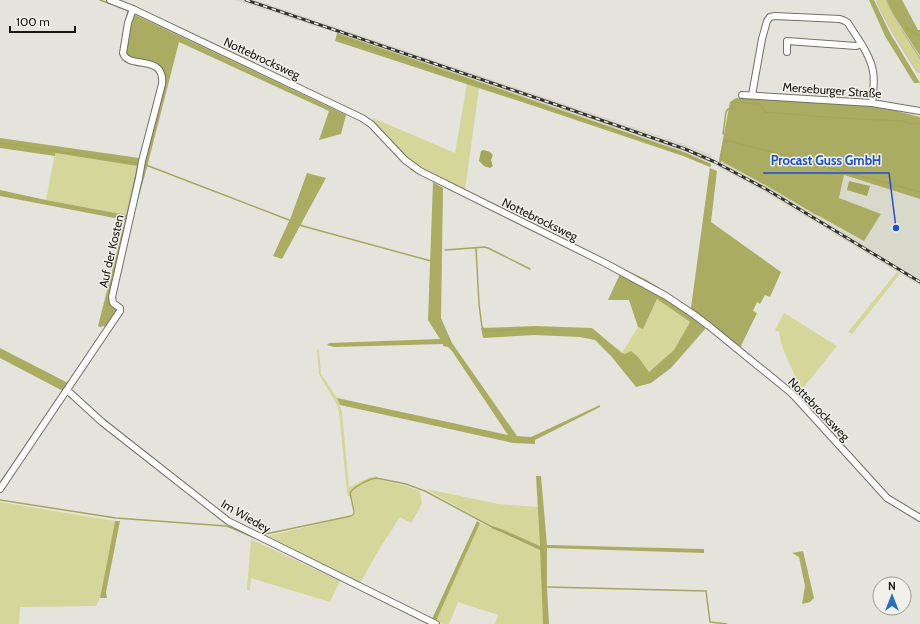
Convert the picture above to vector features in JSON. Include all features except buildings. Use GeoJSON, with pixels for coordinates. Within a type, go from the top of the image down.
{"type":"FeatureCollection","features":[{"type":"Feature","properties":{"kind":"main road"},"geometry":{"type":"LineString","coordinates":[[881,0],[887,15],[920,68]]}},
{"type":"Feature","properties":{"kind":"street","name":"Nottebrocksweg"},"geometry":{"type":"LineString","coordinates":[[110,0],[362,118],[371,124],[405,160],[420,171],[605,263],[666,296],[709,326],[790,392],[887,498],[920,518]]}},
{"type":"Feature","properties":{"kind":"street","name":"Auf der Kosten"},"geometry":{"type":"LineString","coordinates":[[0,489],[120,311],[120,308],[113,303],[112,297],[142,161],[162,84],[161,72],[158,68],[153,65],[130,60],[124,56],[123,53],[128,23],[132,9]]}},
{"type":"Feature","properties":{"kind":"street"},"geometry":{"type":"LineString","coordinates":[[752,95],[766,21],[770,17],[775,16],[840,20],[848,23],[870,62],[874,79],[872,103]]}},
{"type":"Feature","properties":{"kind":"street"},"geometry":{"type":"LineString","coordinates":[[787,52],[787,41],[856,46],[861,44]]}},
{"type":"Feature","properties":{"kind":"street","name":"Merseburger Straße"},"geometry":{"type":"LineString","coordinates":[[742,95],[872,103],[920,111]]}},
{"type":"Feature","properties":{"kind":"street","name":"Im Wiedey"},"geometry":{"type":"LineString","coordinates":[[67,390],[102,422],[228,521],[436,624]]}},
{"type":"Feature","properties":{"kind":"shaded area"},"geometry":{"type":"Polygon","coordinates":[[[234,0],[256,0],[687,145],[712,155],[711,164],[684,152],[337,33],[234,0]]]}},
{"type":"Feature","properties":{"kind":"shaded area"},"geometry":{"type":"Polygon","coordinates":[[[484,150],[493,155],[491,160],[493,166],[490,168],[484,166],[479,161],[481,151],[484,150]]]}},
{"type":"Feature","properties":{"kind":"shaded area"},"geometry":{"type":"Polygon","coordinates":[[[719,160],[819,216],[839,198],[844,175],[920,199],[920,286],[763,191],[718,167],[719,160]]]}},
{"type":"Feature","properties":{"kind":"shaded area"},"geometry":{"type":"Polygon","coordinates":[[[849,181],[870,186],[867,196],[847,190],[849,181]]]}},
{"type":"Feature","properties":{"kind":"green space"},"geometry":{"type":"Polygon","coordinates":[[[869,0],[874,0],[890,33],[920,83],[914,83],[885,36],[869,0]]]}},
{"type":"Feature","properties":{"kind":"green space"},"geometry":{"type":"Polygon","coordinates":[[[886,0],[902,0],[918,30],[920,30],[920,56],[889,8],[886,0]]]}},
{"type":"Feature","properties":{"kind":"green space"},"geometry":{"type":"Polygon","coordinates":[[[127,11],[346,115],[341,134],[319,140],[329,111],[179,42],[146,171],[110,298],[118,309],[108,327],[100,327],[98,326],[125,220],[0,196],[0,190],[126,215],[137,166],[55,153],[55,156],[0,148],[0,138],[139,158],[151,115],[163,85],[154,64],[119,55],[127,11]]]}},
{"type":"Feature","properties":{"kind":"green space"},"geometry":{"type":"Polygon","coordinates":[[[337,33],[684,152],[711,164],[710,168],[717,171],[711,222],[781,272],[770,297],[765,295],[760,304],[757,302],[753,311],[757,313],[740,348],[691,308],[710,167],[683,156],[335,41],[337,33]]]}},
{"type":"Feature","properties":{"kind":"green space"},"geometry":{"type":"Polygon","coordinates":[[[467,84],[479,88],[465,190],[412,162],[372,121],[373,118],[455,153],[467,84]]]}},
{"type":"Feature","properties":{"kind":"green space"},"geometry":{"type":"Polygon","coordinates":[[[736,98],[873,106],[920,117],[920,199],[844,175],[839,198],[881,214],[864,241],[816,215],[719,160],[730,102],[736,98]]]}},
{"type":"Feature","properties":{"kind":"green space"},"geometry":{"type":"Polygon","coordinates":[[[55,153],[137,166],[126,215],[46,200],[55,153]]]}},
{"type":"Feature","properties":{"kind":"green space"},"geometry":{"type":"Polygon","coordinates":[[[307,173],[326,178],[282,259],[273,256],[291,217],[307,173]]]}},
{"type":"Feature","properties":{"kind":"green space"},"geometry":{"type":"Polygon","coordinates":[[[433,182],[443,188],[441,318],[452,343],[517,436],[531,437],[600,405],[600,407],[535,440],[535,444],[513,443],[340,405],[337,398],[508,435],[452,351],[448,347],[443,346],[443,344],[334,347],[327,345],[329,343],[440,339],[428,320],[433,182]]]}},
{"type":"Feature","properties":{"kind":"green space"},"geometry":{"type":"Polygon","coordinates":[[[897,272],[900,274],[852,334],[848,332],[897,272]]]}},
{"type":"Feature","properties":{"kind":"green space"},"geometry":{"type":"Polygon","coordinates":[[[620,274],[675,305],[706,328],[671,368],[651,383],[636,387],[611,356],[595,340],[580,337],[534,335],[483,338],[481,328],[535,326],[592,328],[622,353],[625,354],[631,351],[639,358],[649,372],[674,350],[690,322],[657,299],[643,329],[638,327],[629,300],[608,300],[620,274]]]}},
{"type":"Feature","properties":{"kind":"green space"},"geometry":{"type":"Polygon","coordinates":[[[657,299],[690,322],[674,350],[649,372],[639,358],[622,353],[638,327],[643,329],[657,299]]]}},
{"type":"Feature","properties":{"kind":"green space"},"geometry":{"type":"Polygon","coordinates":[[[784,313],[837,346],[800,392],[780,340],[779,332],[775,330],[784,313]]]}},
{"type":"Feature","properties":{"kind":"green space"},"geometry":{"type":"Polygon","coordinates":[[[0,348],[68,383],[63,391],[0,358],[0,348]]]}},
{"type":"Feature","properties":{"kind":"green space"},"geometry":{"type":"Polygon","coordinates":[[[317,349],[319,350],[321,374],[337,398],[342,412],[349,487],[376,476],[380,480],[420,491],[422,504],[411,523],[400,517],[360,583],[268,536],[356,515],[352,496],[348,496],[347,492],[339,413],[337,405],[319,374],[317,349]]]}},
{"type":"Feature","properties":{"kind":"green space"},"geometry":{"type":"Polygon","coordinates":[[[536,476],[541,476],[547,545],[704,549],[704,553],[547,548],[549,624],[543,624],[540,550],[491,528],[492,526],[504,530],[540,546],[536,476]]]}},
{"type":"Feature","properties":{"kind":"green space"},"geometry":{"type":"Polygon","coordinates":[[[426,489],[498,504],[538,507],[540,546],[492,526],[426,489]]]}},
{"type":"Feature","properties":{"kind":"green space"},"geometry":{"type":"Polygon","coordinates":[[[0,502],[115,521],[100,598],[96,606],[20,607],[19,624],[0,624],[0,502]]]}},
{"type":"Feature","properties":{"kind":"green space"},"geometry":{"type":"Polygon","coordinates":[[[115,521],[120,521],[106,592],[107,598],[100,598],[115,521]]]}},
{"type":"Feature","properties":{"kind":"green space"},"geometry":{"type":"Polygon","coordinates":[[[477,521],[480,523],[436,621],[432,619],[477,521]]]}},
{"type":"Feature","properties":{"kind":"green space"},"geometry":{"type":"Polygon","coordinates":[[[480,523],[540,550],[543,624],[495,624],[498,615],[458,602],[449,624],[443,624],[436,621],[480,523]]]}},
{"type":"Feature","properties":{"kind":"green space"},"geometry":{"type":"Polygon","coordinates":[[[251,539],[340,581],[330,602],[251,578],[250,590],[247,590],[251,539]]]}},
{"type":"Feature","properties":{"kind":"green space"},"geometry":{"type":"Polygon","coordinates":[[[803,551],[814,598],[810,602],[802,604],[805,586],[799,557],[792,553],[803,551]]]}},
{"type":"Feature","properties":{"kind":"waterway"},"geometry":{"type":"LineString","coordinates":[[100,0],[111,4]]}},
{"type":"Feature","properties":{"kind":"waterway"},"geometry":{"type":"LineString","coordinates":[[116,6],[127,10]]}},
{"type":"Feature","properties":{"kind":"waterway"},"geometry":{"type":"LineString","coordinates":[[134,13],[343,112]]}},
{"type":"Feature","properties":{"kind":"waterway"},"geometry":{"type":"LineString","coordinates":[[906,28],[920,36]]}},
{"type":"Feature","properties":{"kind":"waterway"},"geometry":{"type":"LineString","coordinates":[[901,29],[920,59]]}},
{"type":"Feature","properties":{"kind":"waterway"},"geometry":{"type":"LineString","coordinates":[[339,37],[682,153],[710,165]]}},
{"type":"Feature","properties":{"kind":"waterway"},"geometry":{"type":"LineString","coordinates":[[733,105],[733,102],[760,104],[765,112],[838,118],[902,121],[920,124]]}},
{"type":"Feature","properties":{"kind":"waterway"},"geometry":{"type":"LineString","coordinates":[[723,134],[726,112],[728,109],[732,109],[733,107]]}},
{"type":"Feature","properties":{"kind":"waterway"},"geometry":{"type":"LineString","coordinates":[[720,162],[726,140],[920,192]]}},
{"type":"Feature","properties":{"kind":"waterway"},"geometry":{"type":"LineString","coordinates":[[0,143],[137,163]]}},
{"type":"Feature","properties":{"kind":"waterway"},"geometry":{"type":"LineString","coordinates":[[146,165],[289,220]]}},
{"type":"Feature","properties":{"kind":"waterway"},"geometry":{"type":"LineString","coordinates":[[411,169],[416,172]]}},
{"type":"Feature","properties":{"kind":"waterway"},"geometry":{"type":"LineString","coordinates":[[444,186],[455,192]]}},
{"type":"Feature","properties":{"kind":"waterway"},"geometry":{"type":"LineString","coordinates":[[299,225],[431,261]]}},
{"type":"Feature","properties":{"kind":"waterway"},"geometry":{"type":"LineString","coordinates":[[445,250],[485,247],[530,269]]}},
{"type":"Feature","properties":{"kind":"waterway"},"geometry":{"type":"LineString","coordinates":[[476,248],[479,304],[482,327],[485,331],[533,329]]}},
{"type":"Feature","properties":{"kind":"waterway"},"geometry":{"type":"LineString","coordinates":[[622,269],[645,280],[668,294]]}},
{"type":"Feature","properties":{"kind":"waterway"},"geometry":{"type":"LineString","coordinates":[[685,305],[692,310]]}},
{"type":"Feature","properties":{"kind":"waterway"},"geometry":{"type":"LineString","coordinates":[[778,379],[789,387]]}},
{"type":"Feature","properties":{"kind":"waterway"},"geometry":{"type":"LineString","coordinates":[[794,391],[822,422]]}},
{"type":"Feature","properties":{"kind":"waterway"},"geometry":{"type":"LineString","coordinates":[[839,449],[853,465]]}},
{"type":"Feature","properties":{"kind":"waterway"},"geometry":{"type":"LineString","coordinates":[[261,535],[351,516],[354,514],[354,511],[350,493],[354,488],[376,478],[406,484],[425,491],[492,527],[543,550],[543,587]]}},
{"type":"Feature","properties":{"kind":"waterway"},"geometry":{"type":"LineString","coordinates":[[0,500],[116,518],[226,526],[255,538]]}},
{"type":"Feature","properties":{"kind":"waterway"},"geometry":{"type":"LineString","coordinates":[[548,587],[706,591],[710,622],[727,624]]}},
{"type":"Feature","properties":{"kind":"railway"},"geometry":{"type":"LineString","coordinates":[[246,0],[685,149],[715,162],[766,189],[920,282]]}},
{"type":"Feature","properties":{"kind":"place","name":"Procast Guss GmbH"},"geometry":{"type":"Point","coordinates":[896,228]}}]}
